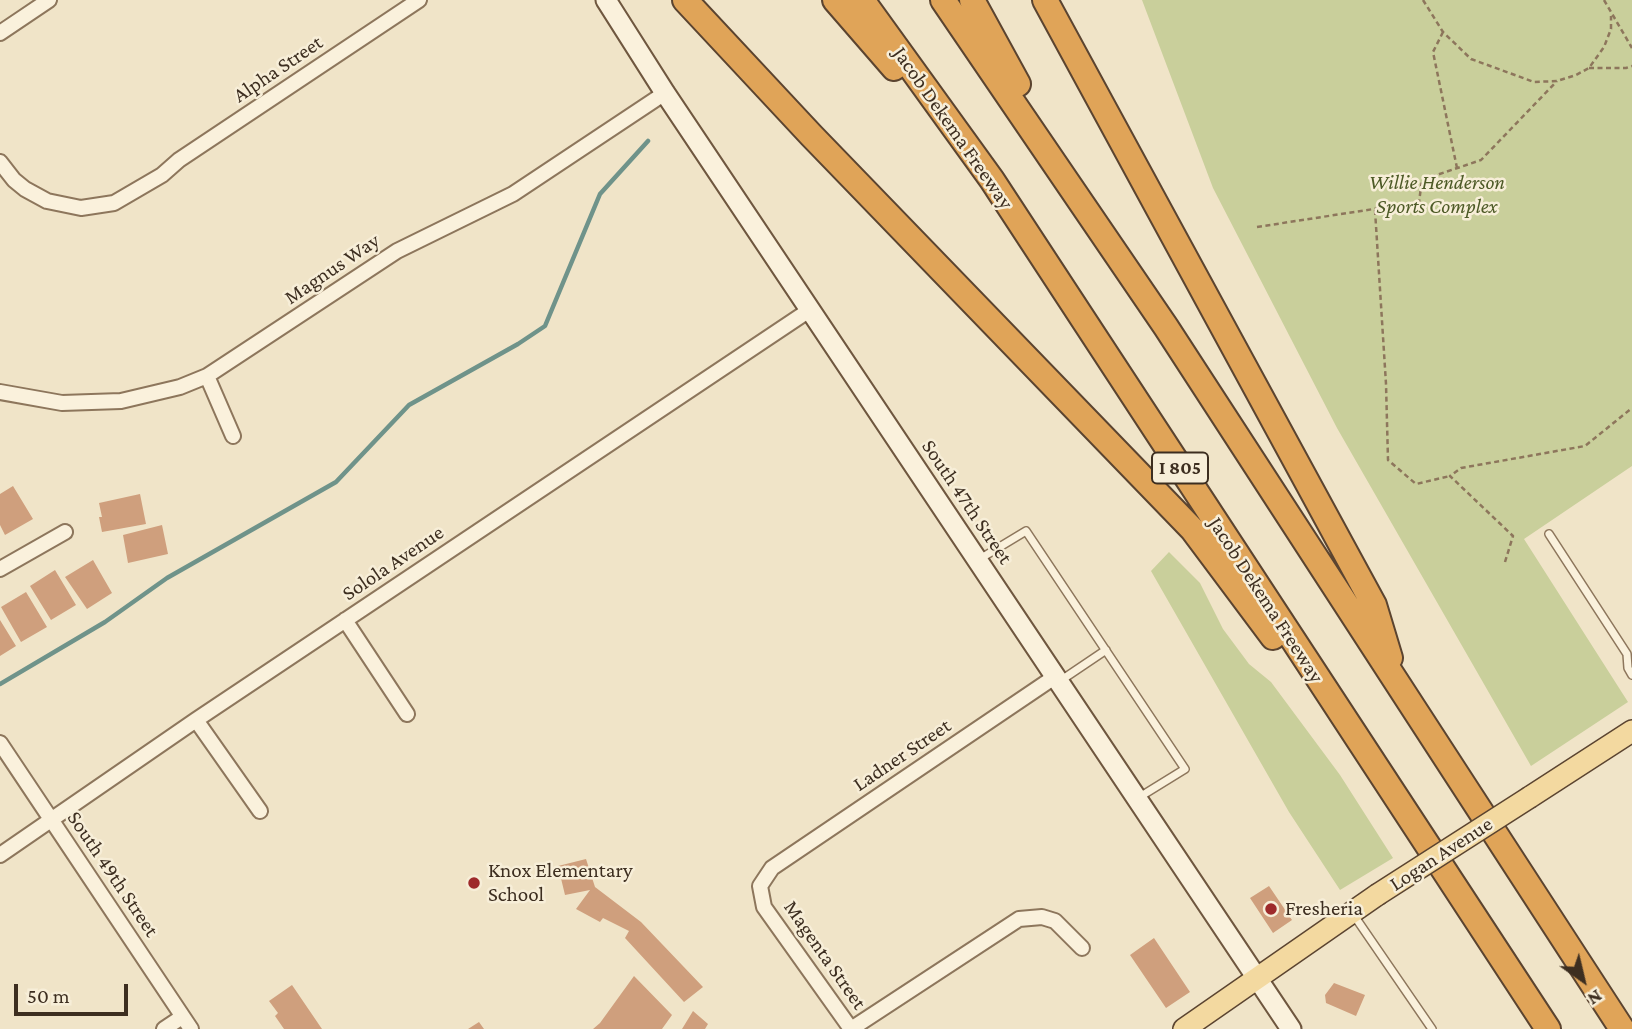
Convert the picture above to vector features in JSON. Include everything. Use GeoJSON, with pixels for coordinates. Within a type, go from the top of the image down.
{"type":"FeatureCollection","features":[{"type":"Feature","properties":{"kind":"highway"},"geometry":{"type":"LineString","coordinates":[[685,0],[811,135],[1193,530],[1418,831]]}},
{"type":"Feature","properties":{"kind":"highway"},"geometry":{"type":"LineString","coordinates":[[835,0],[992,180]]}},
{"type":"Feature","properties":{"kind":"highway","name":"Jacob Dekema Freeway"},"geometry":{"type":"LineString","coordinates":[[862,0],[992,180],[1548,1029]]}},
{"type":"Feature","properties":{"kind":"highway"},"geometry":{"type":"LineString","coordinates":[[943,0],[1166,327],[1622,1029]]}},
{"type":"Feature","properties":{"kind":"highway"},"geometry":{"type":"LineString","coordinates":[[972,0],[1009,70],[1166,327]]}},
{"type":"Feature","properties":{"kind":"highway"},"geometry":{"type":"LineString","coordinates":[[1045,0],[1374,605],[1400,689]]}},
{"type":"Feature","properties":{"kind":"main road","name":"South 47th Street"},"geometry":{"type":"LineString","coordinates":[[606,0],[665,93],[1291,1029]]}},
{"type":"Feature","properties":{"kind":"main road","name":"Logan Avenue"},"geometry":{"type":"LineString","coordinates":[[1184,1029],[1377,895],[1632,731]]}},
{"type":"Feature","properties":{"kind":"street"},"geometry":{"type":"LineString","coordinates":[[0,33],[49,0]]}},
{"type":"Feature","properties":{"kind":"street","name":"Alpha Street"},"geometry":{"type":"LineString","coordinates":[[0,162],[14,180],[37,197],[57,205],[81,208],[114,203],[162,175],[179,160],[419,0]]}},
{"type":"Feature","properties":{"kind":"street","name":"Magnus Way"},"geometry":{"type":"LineString","coordinates":[[0,392],[62,402],[121,401],[180,387],[207,376],[397,251],[513,194],[665,93]]}},
{"type":"Feature","properties":{"kind":"street","name":"Solola Avenue"},"geometry":{"type":"LineString","coordinates":[[0,855],[195,720],[811,309]]}},
{"type":"Feature","properties":{"kind":"street"},"geometry":{"type":"LineString","coordinates":[[207,376],[233,436]]}},
{"type":"Feature","properties":{"kind":"street"},"geometry":{"type":"LineString","coordinates":[[0,569],[65,532]]}},
{"type":"Feature","properties":{"kind":"street"},"geometry":{"type":"LineString","coordinates":[[345,620],[407,713]]}},
{"type":"Feature","properties":{"kind":"street","name":"Ladner Street"},"geometry":{"type":"LineString","coordinates":[[772,868],[1058,679]]}},
{"type":"Feature","properties":{"kind":"street"},"geometry":{"type":"LineString","coordinates":[[195,720],[260,811]]}},
{"type":"Feature","properties":{"kind":"street","name":"South 49th Street"},"geometry":{"type":"LineString","coordinates":[[0,743],[187,1023]]}},
{"type":"Feature","properties":{"kind":"street","name":"Magenta Street"},"geometry":{"type":"LineString","coordinates":[[772,868],[760,886],[764,906],[851,1029]]}},
{"type":"Feature","properties":{"kind":"street"},"geometry":{"type":"LineString","coordinates":[[851,1029],[1019,919],[1042,917],[1055,921],[1082,948]]}},
{"type":"Feature","properties":{"kind":"street"},"geometry":{"type":"LineString","coordinates":[[164,1029],[187,1023]]}},
{"type":"Feature","properties":{"kind":"lane"},"geometry":{"type":"LineString","coordinates":[[978,560],[1026,531],[1106,650],[1185,769],[1138,799]]}},
{"type":"Feature","properties":{"kind":"lane"},"geometry":{"type":"LineString","coordinates":[[1549,534],[1624,648],[1632,675]]}},
{"type":"Feature","properties":{"kind":"lane"},"geometry":{"type":"LineString","coordinates":[[1058,679],[1106,650]]}},
{"type":"Feature","properties":{"kind":"lane"},"geometry":{"type":"LineString","coordinates":[[1352,913],[1433,1029]]}},
{"type":"Feature","properties":{"kind":"path"},"geometry":{"type":"LineString","coordinates":[[1423,0],[1443,32],[1471,59],[1534,82],[1557,80],[1589,68],[1604,47],[1611,29],[1611,16]]}},
{"type":"Feature","properties":{"kind":"path"},"geometry":{"type":"LineString","coordinates":[[1604,0],[1632,48]]}},
{"type":"Feature","properties":{"kind":"path"},"geometry":{"type":"LineString","coordinates":[[1443,32],[1433,52],[1457,168]]}},
{"type":"Feature","properties":{"kind":"path"},"geometry":{"type":"LineString","coordinates":[[1589,68],[1632,66]]}},
{"type":"Feature","properties":{"kind":"path"},"geometry":{"type":"LineString","coordinates":[[1257,227],[1419,202],[1422,180],[1481,160],[1557,80]]}},
{"type":"Feature","properties":{"kind":"path"},"geometry":{"type":"LineString","coordinates":[[1375,209],[1387,384],[1388,460],[1416,484],[1450,476],[1461,468],[1585,446],[1632,408]]}},
{"type":"Feature","properties":{"kind":"path"},"geometry":{"type":"LineString","coordinates":[[1450,476],[1513,536],[1505,562]]}},
{"type":"Feature","properties":{"kind":"green space","name":"Willie Henderson Sports Complex"},"geometry":{"type":"Polygon","coordinates":[[[1142,0],[1632,0],[1632,466],[1524,539],[1628,702],[1531,766],[1337,428],[1213,188],[1142,0]]]}},
{"type":"Feature","properties":{"kind":"green space"},"geometry":{"type":"Polygon","coordinates":[[[1169,552],[1200,583],[1223,629],[1249,664],[1271,682],[1340,775],[1393,858],[1340,890],[1289,812],[1151,571],[1169,552]]]}},
{"type":"Feature","properties":{"kind":"building"},"geometry":{"type":"Polygon","coordinates":[[[13,486],[33,519],[5,535],[0,525],[0,494],[13,486]]]}},
{"type":"Feature","properties":{"kind":"building"},"geometry":{"type":"Polygon","coordinates":[[[140,494],[146,524],[102,532],[99,503],[140,494]]]}},
{"type":"Feature","properties":{"kind":"building"},"geometry":{"type":"Polygon","coordinates":[[[162,525],[168,554],[128,563],[123,535],[162,525]]]}},
{"type":"Feature","properties":{"kind":"building"},"geometry":{"type":"Polygon","coordinates":[[[93,560],[112,593],[87,609],[65,577],[93,560]]]}},
{"type":"Feature","properties":{"kind":"building"},"geometry":{"type":"Polygon","coordinates":[[[55,570],[76,605],[51,620],[30,586],[55,570]]]}},
{"type":"Feature","properties":{"kind":"building"},"geometry":{"type":"Polygon","coordinates":[[[26,592],[47,627],[21,642],[1,607],[26,592]]]}},
{"type":"Feature","properties":{"kind":"building"},"geometry":{"type":"Polygon","coordinates":[[[0,620],[16,646],[0,656],[0,620]]]}},
{"type":"Feature","properties":{"kind":"building"},"geometry":{"type":"Polygon","coordinates":[[[586,859],[595,887],[641,922],[703,987],[684,1002],[625,938],[629,931],[603,918],[600,922],[576,909],[590,890],[565,895],[558,866],[586,859]]]}},
{"type":"Feature","properties":{"kind":"building","name":"Fresheria"},"geometry":{"type":"Polygon","coordinates":[[[1269,886],[1292,920],[1273,933],[1250,898],[1269,886]]]}},
{"type":"Feature","properties":{"kind":"building"},"geometry":{"type":"Polygon","coordinates":[[[1154,938],[1190,992],[1166,1008],[1130,955],[1154,938]]]}},
{"type":"Feature","properties":{"kind":"building"},"geometry":{"type":"Polygon","coordinates":[[[634,976],[672,1015],[662,1029],[593,1029],[600,1023],[634,976]]]}},
{"type":"Feature","properties":{"kind":"building"},"geometry":{"type":"Polygon","coordinates":[[[1334,983],[1365,995],[1356,1016],[1326,1003],[1325,995],[1334,983]]]}},
{"type":"Feature","properties":{"kind":"building"},"geometry":{"type":"Polygon","coordinates":[[[292,985],[322,1029],[284,1029],[275,1016],[278,1013],[269,1001],[292,985]]]}},
{"type":"Feature","properties":{"kind":"building"},"geometry":{"type":"Polygon","coordinates":[[[693,1011],[708,1024],[705,1029],[682,1029],[693,1011]]]}},
{"type":"Feature","properties":{"kind":"building"},"geometry":{"type":"Polygon","coordinates":[[[479,1022],[484,1029],[468,1029],[479,1022]]]}},
{"type":"Feature","properties":{"kind":"waterway"},"geometry":{"type":"LineString","coordinates":[[0,684],[105,622],[167,578],[336,482],[409,405],[545,326],[600,194],[648,141]]}},
{"type":"Feature","properties":{"kind":"place","name":"Knox Elementary School"},"geometry":{"type":"Point","coordinates":[474,883]}},
{"type":"Feature","properties":{"kind":"place","name":"Fresheria"},"geometry":{"type":"Point","coordinates":[1271,909]}}]}
